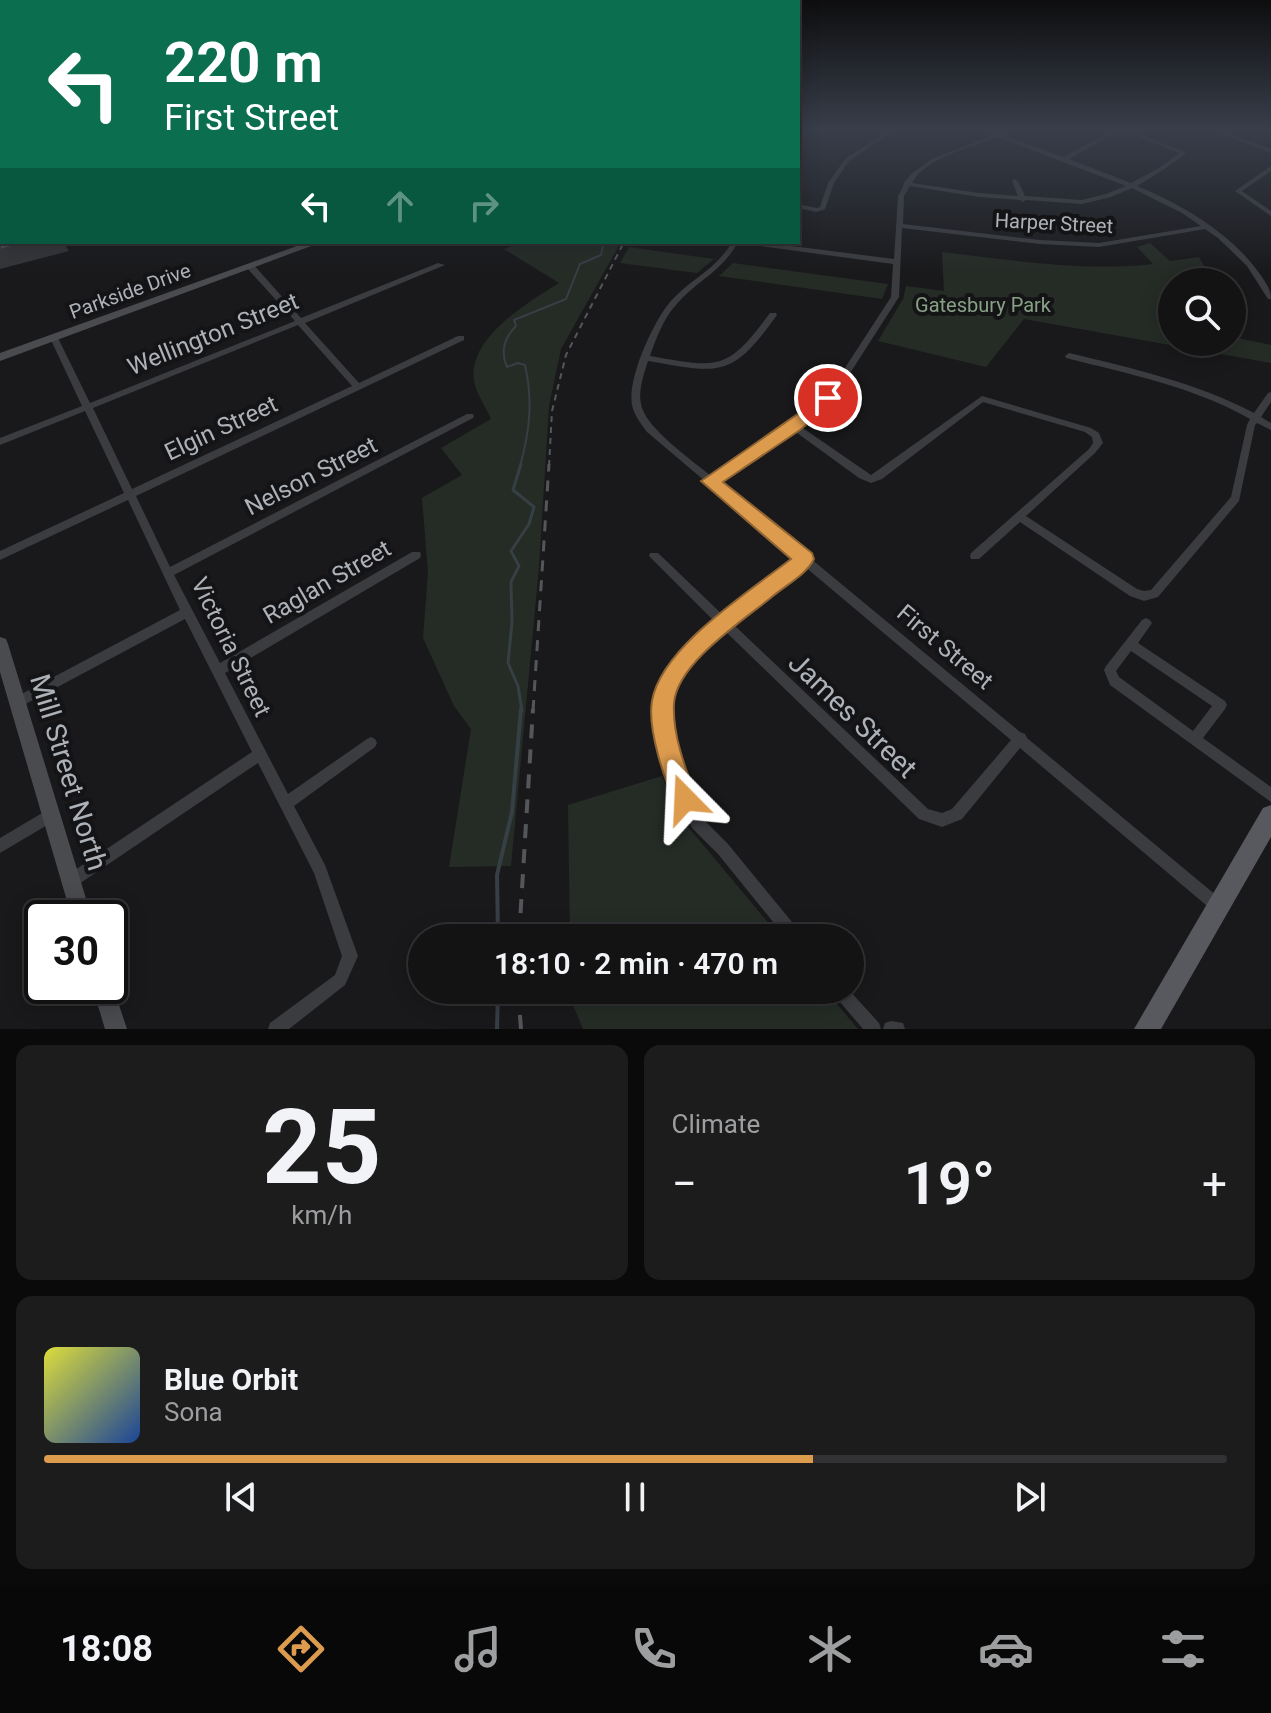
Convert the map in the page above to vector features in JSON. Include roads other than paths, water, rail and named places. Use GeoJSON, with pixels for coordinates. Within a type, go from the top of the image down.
{"type":"FeatureCollection","features":[{"type":"Feature","properties":{"kind":"main road","name":"Parkside Drive"},"geometry":{"type":"LineString","coordinates":[[0,357],[311,244]]}},
{"type":"Feature","properties":{"kind":"main road","name":"Mill Street North"},"geometry":{"type":"LineString","coordinates":[[0,644],[77,900]]}},
{"type":"Feature","properties":{"kind":"main road"},"geometry":{"type":"LineString","coordinates":[[1147,1029],[1271,816]]}},
{"type":"Feature","properties":{"kind":"main road"},"geometry":{"type":"LineString","coordinates":[[108,1004],[116,1029]]}},
{"type":"Feature","properties":{"kind":"street"},"geometry":{"type":"LineString","coordinates":[[800,206],[817,210],[823,208],[834,178]]}},
{"type":"Feature","properties":{"kind":"street"},"geometry":{"type":"LineString","coordinates":[[710,481],[818,409],[833,393],[895,297],[901,196],[911,178]]}},
{"type":"Feature","properties":{"kind":"street"},"geometry":{"type":"LineString","coordinates":[[1110,178],[1163,200],[1232,245],[1258,272],[1271,297]]}},
{"type":"Feature","properties":{"kind":"street"},"geometry":{"type":"LineString","coordinates":[[906,184],[943,192],[1023,200],[1089,201],[1140,178]]}},
{"type":"Feature","properties":{"kind":"street"},"geometry":{"type":"LineString","coordinates":[[1257,178],[1238,193],[1271,214]]}},
{"type":"Feature","properties":{"kind":"street"},"geometry":{"type":"LineString","coordinates":[[1015,181],[1023,200]]}},
{"type":"Feature","properties":{"kind":"street","name":"Harper Street"},"geometry":{"type":"LineString","coordinates":[[899,226],[1040,242],[1099,245],[1206,227]]}},
{"type":"Feature","properties":{"kind":"street"},"geometry":{"type":"LineString","coordinates":[[734,244],[721,265],[670,305],[647,358],[703,367],[727,365],[740,356],[773,315]]}},
{"type":"Feature","properties":{"kind":"street"},"geometry":{"type":"LineString","coordinates":[[760,244],[897,262]]}},
{"type":"Feature","properties":{"kind":"street","name":"Wellington Street"},"geometry":{"type":"LineString","coordinates":[[0,442],[441,265]]}},
{"type":"Feature","properties":{"kind":"street"},"geometry":{"type":"LineString","coordinates":[[250,266],[357,386]]}},
{"type":"Feature","properties":{"kind":"street"},"geometry":{"type":"LineString","coordinates":[[1258,272],[1269,273]]}},
{"type":"Feature","properties":{"kind":"street","name":"Victoria Street"},"geometry":{"type":"LineString","coordinates":[[54,338],[187,612],[320,870],[350,956],[340,980],[276,1029]]}},
{"type":"Feature","properties":{"kind":"street","name":"Elgin Street"},"geometry":{"type":"LineString","coordinates":[[0,556],[461,338]]}},
{"type":"Feature","properties":{"kind":"street"},"geometry":{"type":"LineString","coordinates":[[1069,356],[1154,375],[1256,417],[1271,427]]}},
{"type":"Feature","properties":{"kind":"street","name":"First Street"},"geometry":{"type":"LineString","coordinates":[[647,358],[635,396],[644,422],[654,435],[1021,738],[1218,906]]}},
{"type":"Feature","properties":{"kind":"street"},"geometry":{"type":"LineString","coordinates":[[1019,516],[1134,593],[1144,596],[1154,594],[1236,498],[1248,436],[1271,395]]}},
{"type":"Feature","properties":{"kind":"street"},"geometry":{"type":"LineString","coordinates":[[794,426],[871,479],[982,399],[1082,428],[1096,435],[1098,443],[1092,451],[975,556]]}},
{"type":"Feature","properties":{"kind":"street","name":"Nelson Street"},"geometry":{"type":"LineString","coordinates":[[170,572],[470,416]]}},
{"type":"Feature","properties":{"kind":"street","name":"Raglan Street"},"geometry":{"type":"LineString","coordinates":[[219,670],[416,555]]}},
{"type":"Feature","properties":{"kind":"street","name":"James Street"},"geometry":{"type":"LineString","coordinates":[[654,556],[914,807],[934,818],[942,820],[957,814],[1021,738]]}},
{"type":"Feature","properties":{"kind":"street"},"geometry":{"type":"LineString","coordinates":[[785,924],[723,849],[697,823],[674,775],[665,733],[663,700],[678,668],[692,651],[805,559]]}},
{"type":"Feature","properties":{"kind":"street"},"geometry":{"type":"LineString","coordinates":[[16,703],[187,612]]}},
{"type":"Feature","properties":{"kind":"street"},"geometry":{"type":"LineString","coordinates":[[1146,623],[1110,670],[1114,681],[1271,795]]}},
{"type":"Feature","properties":{"kind":"street"},"geometry":{"type":"LineString","coordinates":[[1130,644],[1221,705],[1194,739]]}},
{"type":"Feature","properties":{"kind":"street"},"geometry":{"type":"LineString","coordinates":[[285,804],[371,743]]}},
{"type":"Feature","properties":{"kind":"street"},"geometry":{"type":"LineString","coordinates":[[71,881],[259,755]]}},
{"type":"Feature","properties":{"kind":"street"},"geometry":{"type":"LineString","coordinates":[[0,846],[49,816]]}},
{"type":"Feature","properties":{"kind":"street"},"geometry":{"type":"LineString","coordinates":[[851,1004],[873,1029]]}},
{"type":"Feature","properties":{"kind":"waterway"},"geometry":{"type":"LineString","coordinates":[[520,466],[528,428],[529,391],[525,365],[518,363],[507,367],[504,356],[506,340],[516,326],[514,320],[566,299],[580,264],[601,255],[604,244]]}},
{"type":"Feature","properties":{"kind":"waterway"},"geometry":{"type":"LineString","coordinates":[[521,464],[513,490],[534,507],[529,524],[511,551],[519,566],[511,582],[512,622],[508,663],[518,686],[522,711]]}},
{"type":"Feature","properties":{"kind":"waterway"},"geometry":{"type":"LineString","coordinates":[[498,924],[497,875],[512,812],[521,709]]}},
{"type":"Feature","properties":{"kind":"waterway"},"geometry":{"type":"LineString","coordinates":[[497,1029],[498,1004]]}},
{"type":"Feature","properties":{"kind":"railway"},"geometry":{"type":"LineString","coordinates":[[549,466],[552,411],[566,355],[623,244]]}},
{"type":"Feature","properties":{"kind":"railway"},"geometry":{"type":"LineString","coordinates":[[533,711],[549,464]]}},
{"type":"Feature","properties":{"kind":"railway"},"geometry":{"type":"LineString","coordinates":[[520,924],[533,709]]}},
{"type":"Feature","properties":{"kind":"railway"},"geometry":{"type":"LineString","coordinates":[[519,1004],[521,1029]]}},
{"type":"Feature","properties":{"kind":"park label","name":"Gatesbury Park"},"geometry":{"type":"Point","coordinates":[983,305]}}]}
